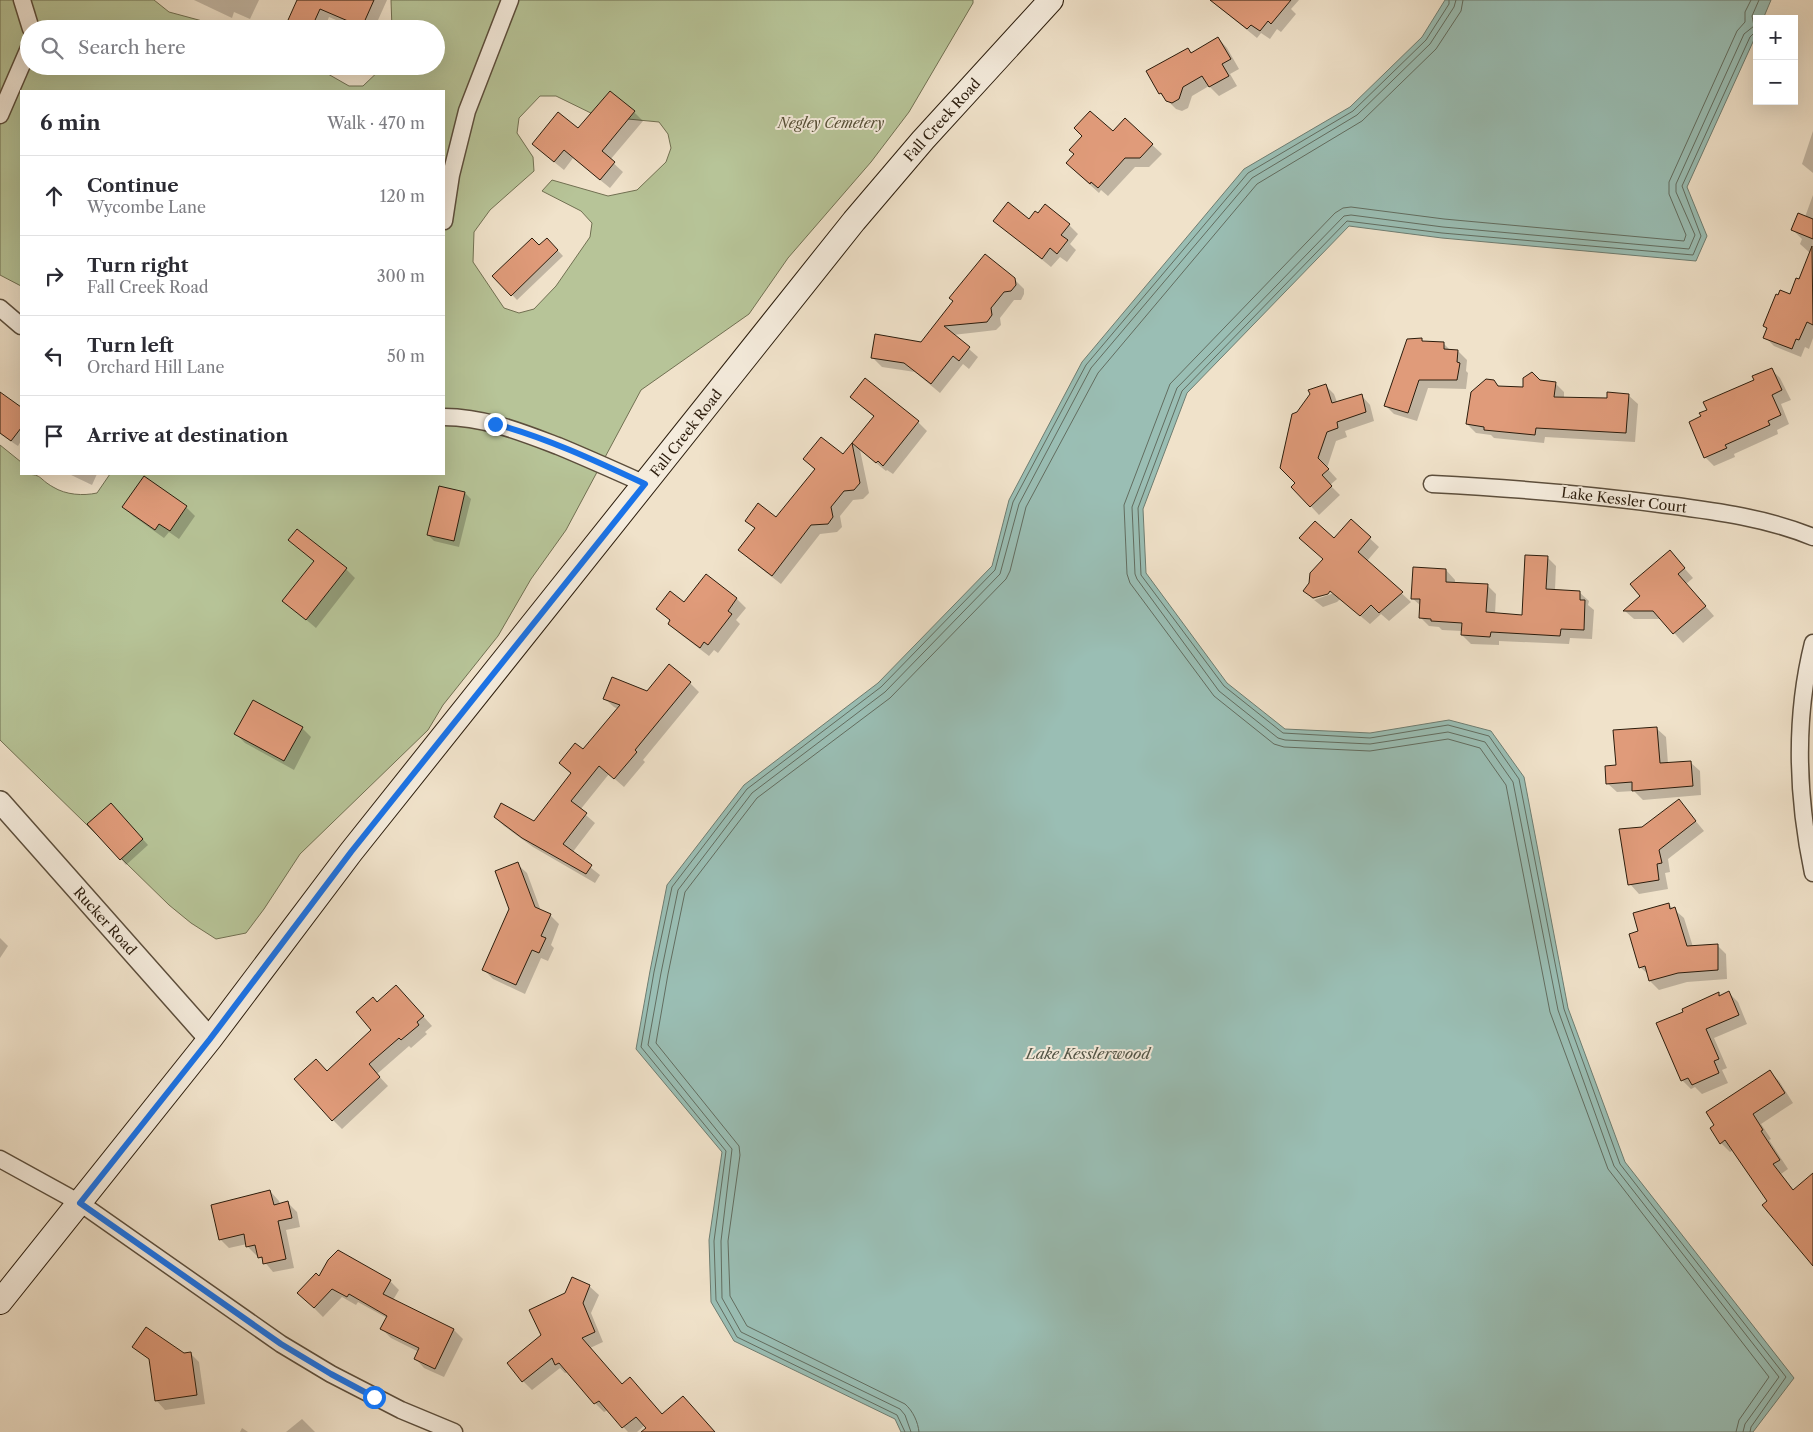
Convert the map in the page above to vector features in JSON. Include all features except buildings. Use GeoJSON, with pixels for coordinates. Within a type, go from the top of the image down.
{"type":"FeatureCollection","features":[{"type":"Feature","properties":{"kind":"main road","name":"Fall Creek Road"},"geometry":{"type":"LineString","coordinates":[[0,1302],[210,1039],[351,852],[886,182],[1052,0]]}},
{"type":"Feature","properties":{"kind":"street"},"geometry":{"type":"LineString","coordinates":[[22,0],[28,20]]}},
{"type":"Feature","properties":{"kind":"street"},"geometry":{"type":"LineString","coordinates":[[445,214],[451,175],[466,111],[510,0]]}},
{"type":"Feature","properties":{"kind":"street"},"geometry":{"type":"LineString","coordinates":[[0,115],[20,69]]}},
{"type":"Feature","properties":{"kind":"street"},"geometry":{"type":"LineString","coordinates":[[0,308],[20,325]]}},
{"type":"Feature","properties":{"kind":"street"},"geometry":{"type":"LineString","coordinates":[[445,416],[476,420],[513,429],[600,463],[645,484]]}},
{"type":"Feature","properties":{"kind":"street","name":"Lake Kessler Court"},"geometry":{"type":"LineString","coordinates":[[1432,484],[1580,494],[1720,512],[1748,516],[1813,537]]}},
{"type":"Feature","properties":{"kind":"street"},"geometry":{"type":"LineString","coordinates":[[1813,643],[1802,706],[1799,763],[1803,820],[1813,873]]}},
{"type":"Feature","properties":{"kind":"street","name":"Rucker Road"},"geometry":{"type":"LineString","coordinates":[[0,802],[210,1039]]}},
{"type":"Feature","properties":{"kind":"street"},"geometry":{"type":"LineString","coordinates":[[0,1159],[80,1203],[281,1344],[356,1388],[401,1410],[454,1432]]}},
{"type":"Feature","properties":{"kind":"green space","name":"Negley Cemetery"},"geometry":{"type":"Polygon","coordinates":[[[0,0],[154,0],[169,12],[199,20],[20,20],[20,75],[330,75],[349,86],[363,86],[375,75],[445,75],[445,20],[392,20],[391,0],[973,0],[909,112],[871,162],[788,258],[749,314],[641,390],[566,530],[531,579],[498,636],[443,705],[428,730],[300,854],[246,933],[216,939],[191,923],[169,905],[0,740],[0,445],[20,461],[20,475],[40,477],[58,490],[80,495],[97,493],[109,475],[445,475],[445,90],[20,90],[20,285],[0,275],[0,0]],[[540,96],[519,118],[517,133],[533,157],[534,171],[490,210],[474,232],[473,262],[504,308],[519,313],[534,309],[556,286],[590,237],[592,223],[581,211],[542,191],[552,180],[608,196],[637,190],[666,162],[671,148],[668,134],[659,122],[597,116],[556,96],[540,96]]]}},
{"type":"Feature","properties":{"kind":"water","name":"Lake Kesslerwood"},"geometry":{"type":"Polygon","coordinates":[[[1445,0],[1771,0],[1765,15],[1753,15],[1753,42],[1687,187],[1707,236],[1696,261],[1442,238],[1349,226],[1187,393],[1143,509],[1146,573],[1227,683],[1285,729],[1370,733],[1449,720],[1491,731],[1524,777],[1568,1008],[1625,1162],[1794,1378],[1753,1432],[901,1432],[895,1419],[734,1341],[711,1302],[709,1240],[722,1152],[636,1049],[667,885],[744,785],[878,683],[992,566],[1009,500],[1082,362],[1244,169],[1350,107],[1422,37],[1445,0]]]}},
{"type":"Feature","properties":{"kind":"route"},"geometry":{"type":"LineString","coordinates":[[374,1397],[281,1344],[80,1203],[210,1039],[351,852],[645,484],[600,463],[531,435],[495,424]]}}]}
